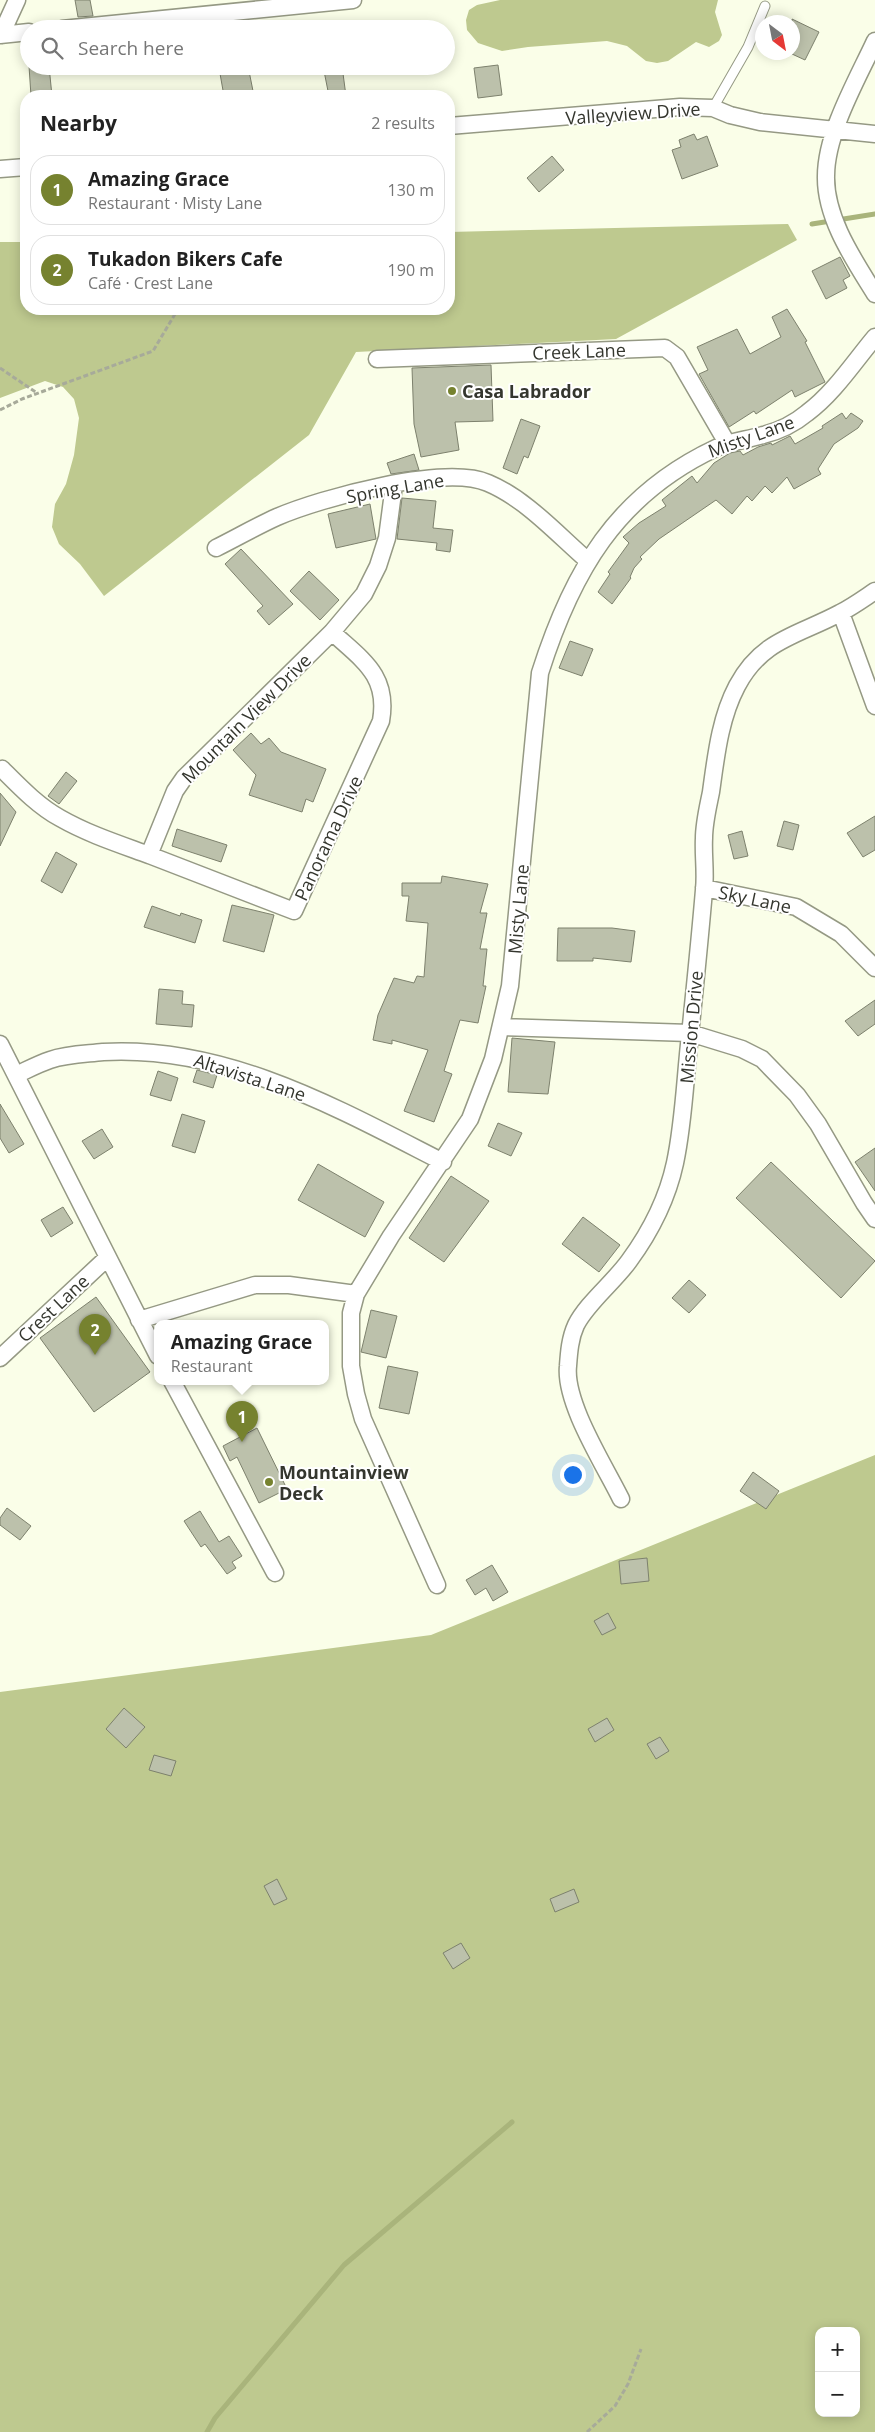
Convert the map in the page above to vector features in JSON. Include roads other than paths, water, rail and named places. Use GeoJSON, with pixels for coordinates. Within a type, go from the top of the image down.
{"type":"FeatureCollection","features":[{"type":"Feature","properties":{"kind":"street"},"geometry":{"type":"LineString","coordinates":[[0,35],[17,0]]}},
{"type":"Feature","properties":{"kind":"street"},"geometry":{"type":"LineString","coordinates":[[139,20],[302,1],[353,0]]}},
{"type":"Feature","properties":{"kind":"street"},"geometry":{"type":"LineString","coordinates":[[0,35],[20,33]]}},
{"type":"Feature","properties":{"kind":"street"},"geometry":{"type":"LineString","coordinates":[[875,41],[836,129],[826,176],[829,201],[841,235],[875,294]]}},
{"type":"Feature","properties":{"kind":"street","name":"Valleyview Drive"},"geometry":{"type":"LineString","coordinates":[[455,126],[680,107],[713,108],[730,115],[760,122],[875,134]]}},
{"type":"Feature","properties":{"kind":"street"},"geometry":{"type":"LineString","coordinates":[[0,169],[20,167]]}},
{"type":"Feature","properties":{"kind":"street","name":"Misty Lane"},"geometry":{"type":"LineString","coordinates":[[437,1585],[364,1419],[356,1394],[350,1337],[351,1313],[356,1294],[391,1236],[443,1162],[470,1119],[493,1059],[510,986],[540,673],[566,599],[587,560],[616,522],[659,483],[694,458],[727,442],[763,436],[796,421],[809,412],[840,381],[875,337]]}},
{"type":"Feature","properties":{"kind":"street","name":"Creek Lane"},"geometry":{"type":"LineString","coordinates":[[378,358],[665,348],[672,352],[681,364],[727,442]]}},
{"type":"Feature","properties":{"kind":"street","name":"Spring Lane"},"geometry":{"type":"LineString","coordinates":[[216,548],[279,516],[340,497],[430,478],[474,478],[488,483],[518,501],[587,560]]}},
{"type":"Feature","properties":{"kind":"street","name":"Mountain View Drive"},"geometry":{"type":"LineString","coordinates":[[149,855],[175,791],[184,778],[332,632],[364,594],[378,566],[387,538],[394,485]]}},
{"type":"Feature","properties":{"kind":"street","name":"Mission Drive"},"geometry":{"type":"LineString","coordinates":[[622,1499],[572,1399],[567,1370],[571,1338],[577,1324],[628,1264],[660,1212],[675,1164],[683,1118],[690,1034],[696,991],[698,940],[704,888],[705,827],[719,738],[736,687],[748,667],[764,650],[778,641],[841,613],[875,591]]}},
{"type":"Feature","properties":{"kind":"street"},"geometry":{"type":"LineString","coordinates":[[841,613],[875,706]]}},
{"type":"Feature","properties":{"kind":"street","name":"Panorama Drive"},"geometry":{"type":"LineString","coordinates":[[149,855],[294,911],[381,720],[383,708],[380,684],[374,672],[332,632]]}},
{"type":"Feature","properties":{"kind":"street"},"geometry":{"type":"LineString","coordinates":[[0,770],[2,769],[22,790],[59,818],[91,833],[149,855]]}},
{"type":"Feature","properties":{"kind":"street","name":"Sky Lane"},"geometry":{"type":"LineString","coordinates":[[704,888],[796,907],[841,934],[875,968]]}},
{"type":"Feature","properties":{"kind":"street"},"geometry":{"type":"LineString","coordinates":[[500,1027],[690,1034],[742,1049],[762,1060],[780,1076],[818,1124],[864,1204],[875,1219]]}},
{"type":"Feature","properties":{"kind":"street"},"geometry":{"type":"LineString","coordinates":[[0,1044],[154,1348]]}},
{"type":"Feature","properties":{"kind":"street","name":"Altavista Lane"},"geometry":{"type":"LineString","coordinates":[[16,1075],[51,1059],[77,1054],[143,1052],[186,1057],[228,1067],[288,1088],[343,1111],[443,1162]]}},
{"type":"Feature","properties":{"kind":"street","name":"Crest Lane"},"geometry":{"type":"LineString","coordinates":[[0,1358],[107,1258]]}},
{"type":"Feature","properties":{"kind":"street"},"geometry":{"type":"LineString","coordinates":[[139,1320],[256,1285],[290,1285],[356,1294]]}},
{"type":"Feature","properties":{"kind":"street"},"geometry":{"type":"LineString","coordinates":[[174,1385],[275,1573]]}},
{"type":"Feature","properties":{"kind":"lane"},"geometry":{"type":"LineString","coordinates":[[713,108],[748,47],[765,6]]}},
{"type":"Feature","properties":{"kind":"waterway"},"geometry":{"type":"LineString","coordinates":[[812,224],[875,214]]}},
{"type":"Feature","properties":{"kind":"waterway"},"geometry":{"type":"LineString","coordinates":[[207,2432],[215,2418],[344,2265],[512,2122]]}},
{"type":"Feature","properties":{"kind":"place","name":"Casa Labrador"},"geometry":{"type":"Point","coordinates":[452,391]}},
{"type":"Feature","properties":{"kind":"place","name":"Tukadon Bikers Cafe"},"geometry":{"type":"Point","coordinates":[95,1355]}},
{"type":"Feature","properties":{"kind":"place","name":"Amazing Grace"},"geometry":{"type":"Point","coordinates":[242,1442]}},
{"type":"Feature","properties":{"kind":"place","name":"Mountainview Deck"},"geometry":{"type":"Point","coordinates":[269,1482]}}]}
